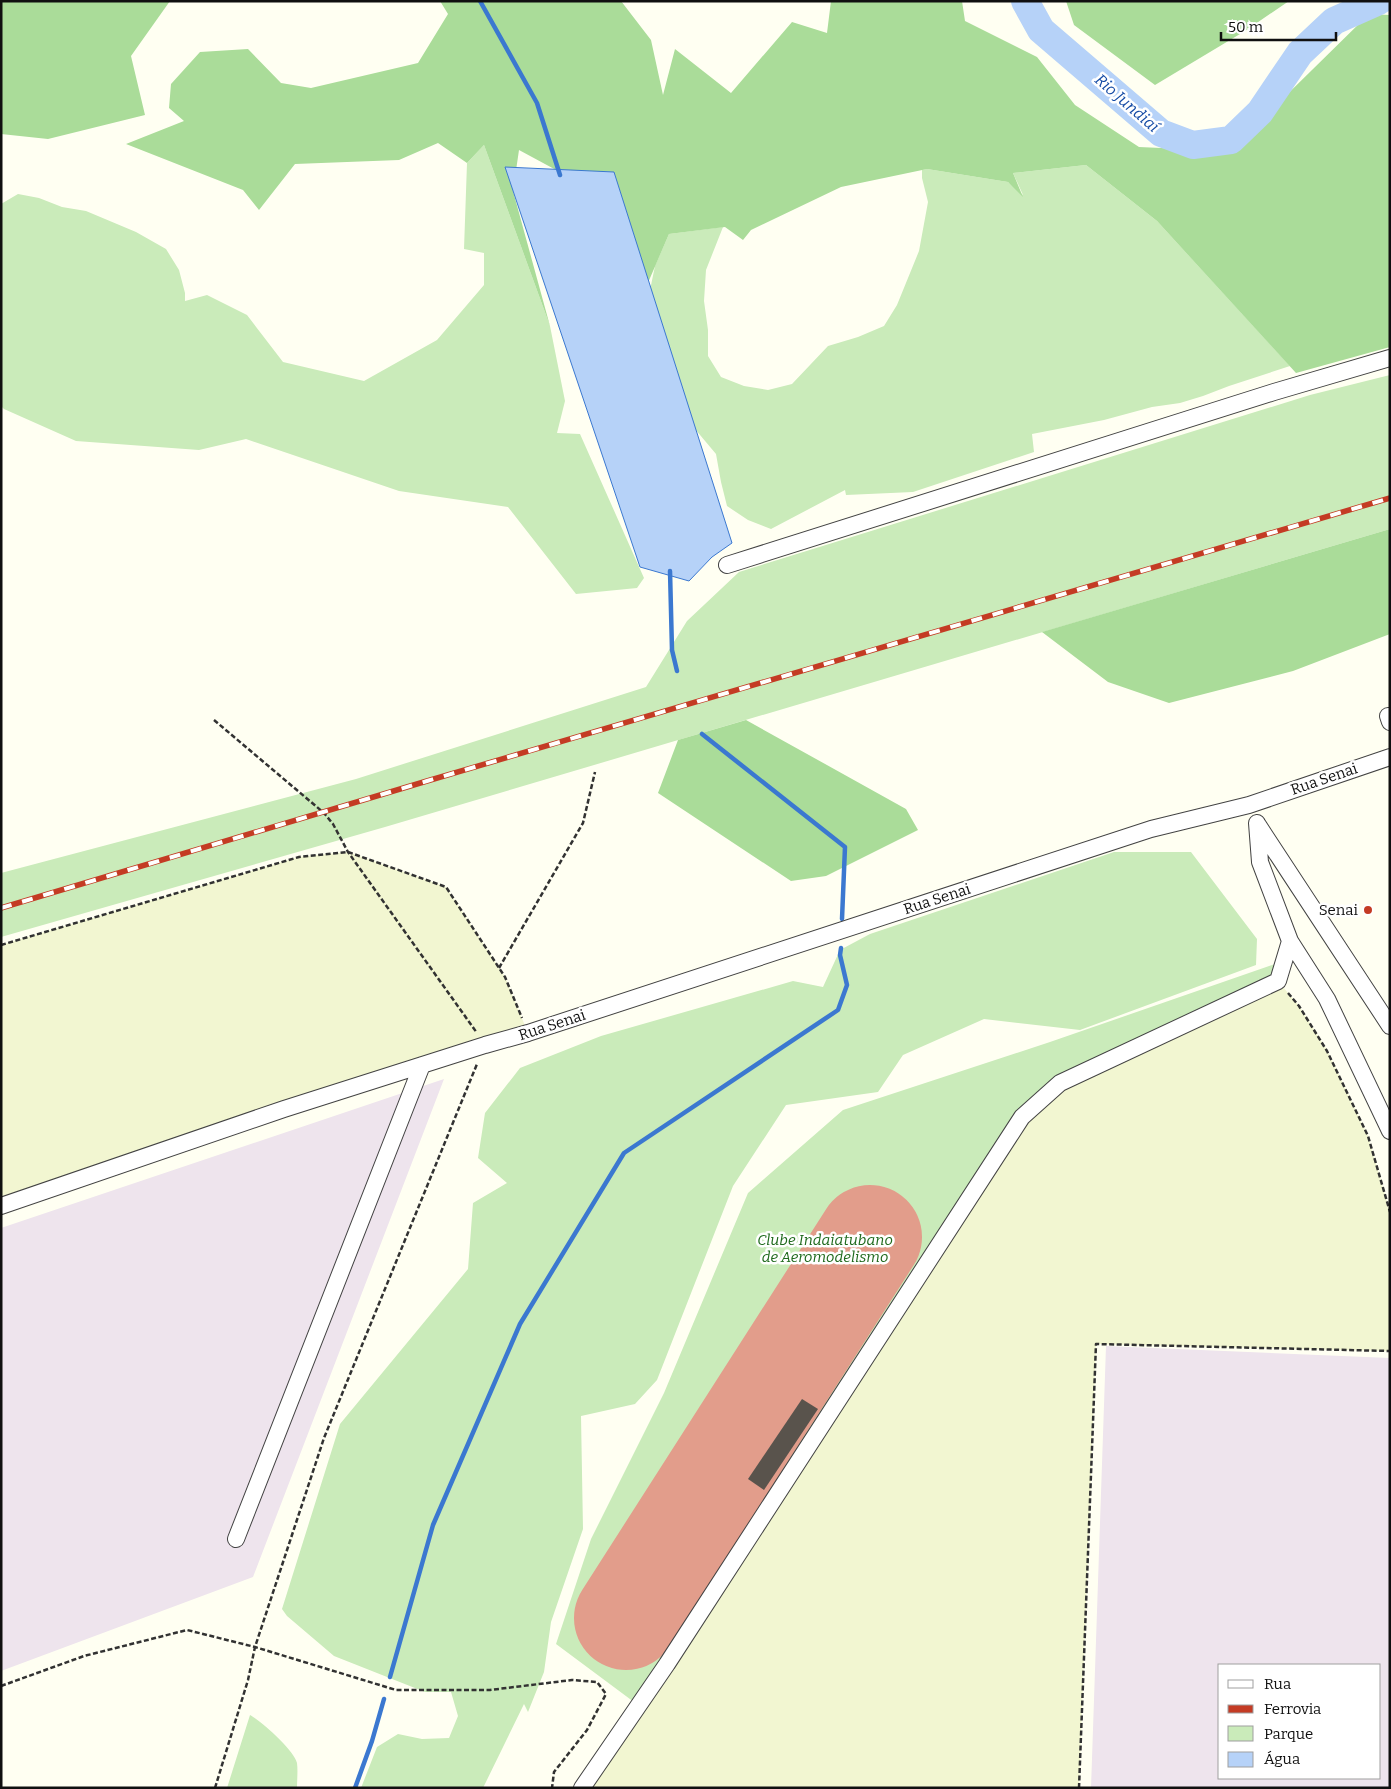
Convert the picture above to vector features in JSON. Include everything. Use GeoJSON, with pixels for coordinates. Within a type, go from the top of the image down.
{"type":"FeatureCollection","features":[{"type":"Feature","properties":{"kind":"street"},"geometry":{"type":"LineString","coordinates":[[727,565],[1274,392],[1390,358]]}},
{"type":"Feature","properties":{"kind":"street"},"geometry":{"type":"LineString","coordinates":[[1390,716],[1388,716],[1390,722]]}},
{"type":"Feature","properties":{"kind":"street","name":"Rua Senai"},"geometry":{"type":"LineString","coordinates":[[1,1206],[284,1108],[528,1033],[1151,829],[1249,805],[1390,757]]}},
{"type":"Feature","properties":{"kind":"street"},"geometry":{"type":"LineString","coordinates":[[1249,805],[1257,822],[1390,1026]]}},
{"type":"Feature","properties":{"kind":"street"},"geometry":{"type":"LineString","coordinates":[[1257,822],[1260,862],[1290,941],[1327,999],[1390,1131]]}},
{"type":"Feature","properties":{"kind":"street"},"geometry":{"type":"LineString","coordinates":[[582,1788],[667,1664],[1022,1117],[1060,1083],[1278,980],[1290,941]]}},
{"type":"Feature","properties":{"kind":"street"},"geometry":{"type":"LineString","coordinates":[[236,1539],[422,1065]]}},
{"type":"Feature","properties":{"kind":"path"},"geometry":{"type":"LineString","coordinates":[[214,720],[324,813],[333,824],[348,852],[485,1045],[412,1219],[324,1438],[255,1647],[248,1680],[215,1788]]}},
{"type":"Feature","properties":{"kind":"path"},"geometry":{"type":"LineString","coordinates":[[499,968],[583,823],[595,772]]}},
{"type":"Feature","properties":{"kind":"path"},"geometry":{"type":"LineString","coordinates":[[1,945],[299,857],[348,852],[446,887],[505,977],[528,1033]]}},
{"type":"Feature","properties":{"kind":"path"},"geometry":{"type":"LineString","coordinates":[[1278,980],[1299,1006],[1327,1050],[1368,1136],[1390,1212]]}},
{"type":"Feature","properties":{"kind":"path"},"geometry":{"type":"LineString","coordinates":[[1079,1788],[1096,1344],[1390,1351]]}},
{"type":"Feature","properties":{"kind":"path"},"geometry":{"type":"LineString","coordinates":[[1,1686],[84,1656],[187,1630],[255,1647],[396,1690],[490,1690],[572,1680],[597,1682],[606,1694],[587,1730],[554,1772],[552,1788]]}},
{"type":"Feature","properties":{"kind":"shaded area"},"geometry":{"type":"Polygon","coordinates":[[[444,1079],[253,1577],[1,1671],[1,1228],[444,1079]]]}},
{"type":"Feature","properties":{"kind":"shaded area"},"geometry":{"type":"Polygon","coordinates":[[[1106,1346],[1390,1358],[1390,1788],[1091,1788],[1106,1346]]]}},
{"type":"Feature","properties":{"kind":"green space"},"geometry":{"type":"Polygon","coordinates":[[[1,1],[170,1],[131,56],[145,115],[48,139],[1,134],[1,1]]]}},
{"type":"Feature","properties":{"kind":"green space"},"geometry":{"type":"Polygon","coordinates":[[[440,1],[621,1],[651,40],[663,95],[675,49],[731,93],[792,22],[827,33],[831,1],[962,1],[965,21],[1037,57],[1075,105],[1139,147],[1183,149],[1255,126],[1369,14],[1390,15],[1390,347],[1296,373],[1157,221],[1086,165],[1013,173],[1023,197],[1008,182],[927,169],[841,187],[751,230],[743,240],[725,227],[669,234],[644,292],[595,191],[519,150],[513,191],[550,326],[484,145],[467,163],[438,143],[399,160],[295,164],[259,210],[243,190],[126,144],[184,121],[169,108],[171,84],[200,52],[248,49],[281,83],[311,88],[418,63],[448,14],[440,1]]]}},
{"type":"Feature","properties":{"kind":"green space"},"geometry":{"type":"Polygon","coordinates":[[[1066,1],[1289,1],[1245,31],[1155,85],[1074,25],[1066,1]]]}},
{"type":"Feature","properties":{"kind":"green space"},"geometry":{"type":"Polygon","coordinates":[[[484,145],[550,326],[565,401],[557,433],[580,434],[644,578],[637,588],[576,594],[508,507],[399,491],[246,439],[199,450],[76,441],[1,406],[1,204],[18,194],[39,198],[62,207],[86,211],[136,232],[166,249],[179,270],[185,293],[185,301],[207,295],[247,315],[283,362],[364,381],[437,340],[484,285],[484,253],[464,249],[467,163],[484,145]]]}},
{"type":"Feature","properties":{"kind":"green space"},"geometry":{"type":"Polygon","coordinates":[[[1086,165],[1157,221],[1290,366],[1180,403],[1152,407],[1104,420],[1032,434],[1034,452],[913,492],[846,495],[845,490],[771,529],[748,520],[727,506],[716,454],[695,429],[650,290],[655,266],[669,234],[723,227],[706,270],[704,301],[708,330],[708,356],[721,377],[744,386],[768,390],[792,384],[828,346],[858,337],[884,326],[897,305],[919,251],[928,202],[922,170],[927,169],[1008,182],[1023,195],[1013,173],[1086,165]]]}},
{"type":"Feature","properties":{"kind":"green space"},"geometry":{"type":"Polygon","coordinates":[[[1390,375],[1390,529],[385,827],[1,937],[1,873],[356,779],[646,687],[687,621],[739,572],[1310,395],[1390,375]]]}},
{"type":"Feature","properties":{"kind":"green space"},"geometry":{"type":"Polygon","coordinates":[[[1390,529],[1390,634],[1293,671],[1169,703],[1108,682],[1042,632],[1390,529]]]}},
{"type":"Feature","properties":{"kind":"green space"},"geometry":{"type":"Polygon","coordinates":[[[746,720],[906,809],[918,830],[826,876],[791,881],[658,793],[678,740],[746,720]]]}},
{"type":"Feature","properties":{"kind":"green space"},"geometry":{"type":"Polygon","coordinates":[[[348,852],[446,887],[505,977],[528,1033],[1,1206],[1,945],[299,857],[348,852]]]}},
{"type":"Feature","properties":{"kind":"green space"},"geometry":{"type":"Polygon","coordinates":[[[1114,852],[1191,852],[1257,939],[1256,965],[1080,1030],[984,1019],[903,1055],[878,1092],[786,1105],[733,1186],[657,1380],[635,1404],[581,1416],[583,1529],[551,1622],[544,1672],[528,1712],[524,1704],[483,1788],[361,1788],[377,1747],[398,1734],[422,1739],[449,1738],[458,1716],[451,1692],[425,1692],[334,1656],[287,1616],[282,1609],[340,1424],[468,1269],[473,1203],[507,1183],[478,1158],[485,1113],[520,1068],[601,1036],[793,981],[823,987],[840,950],[870,934],[1114,852]]]}},
{"type":"Feature","properties":{"kind":"green space","name":"Clube Indaiatubano de Aeromodelismo"},"geometry":{"type":"Polygon","coordinates":[[[1278,963],[1278,981],[1060,1083],[1022,1117],[638,1705],[556,1644],[591,1539],[664,1393],[748,1193],[843,1110],[1050,1042],[1278,963]]]}},
{"type":"Feature","properties":{"kind":"green space"},"geometry":{"type":"Polygon","coordinates":[[[1278,981],[1299,1006],[1327,1050],[1368,1136],[1390,1212],[1390,1351],[1096,1344],[1079,1788],[582,1788],[1022,1117],[1060,1083],[1278,981]]]}},
{"type":"Feature","properties":{"kind":"green space"},"geometry":{"type":"Polygon","coordinates":[[[250,1715],[277,1737],[295,1757],[297,1763],[297,1788],[227,1788],[250,1715]]]}},
{"type":"Feature","properties":{"kind":"water"},"geometry":{"type":"Polygon","coordinates":[[[505,167],[614,172],[732,543],[712,557],[689,581],[640,567],[505,167]]]}},
{"type":"Feature","properties":{"kind":"building"},"geometry":{"type":"Polygon","coordinates":[[[802,1399],[818,1409],[764,1490],[748,1479],[802,1399]]]}},
{"type":"Feature","properties":{"kind":"waterway"},"geometry":{"type":"LineString","coordinates":[[480,1],[537,103],[560,175]]}},
{"type":"Feature","properties":{"kind":"waterway","name":"Rio Jundiaí"},"geometry":{"type":"LineString","coordinates":[[1025,1],[1041,30],[1161,133],[1193,145],[1231,140],[1260,112],[1300,53],[1334,21],[1379,1]]}},
{"type":"Feature","properties":{"kind":"waterway"},"geometry":{"type":"LineString","coordinates":[[670,571],[672,650],[677,671]]}},
{"type":"Feature","properties":{"kind":"waterway"},"geometry":{"type":"LineString","coordinates":[[702,734],[845,847],[842,919]]}},
{"type":"Feature","properties":{"kind":"waterway"},"geometry":{"type":"LineString","coordinates":[[390,1677],[433,1525],[520,1324],[624,1153],[838,1010],[847,985],[840,955],[841,948]]}},
{"type":"Feature","properties":{"kind":"waterway"},"geometry":{"type":"LineString","coordinates":[[355,1788],[372,1741],[384,1699]]}},
{"type":"Feature","properties":{"kind":"runway"},"geometry":{"type":"LineString","coordinates":[[626,1618],[870,1237]]}},
{"type":"Feature","properties":{"kind":"railway"},"geometry":{"type":"LineString","coordinates":[[1,908],[1390,498]]}},
{"type":"Feature","properties":{"kind":"place","name":"Senai"},"geometry":{"type":"Point","coordinates":[1368,910]}}]}
